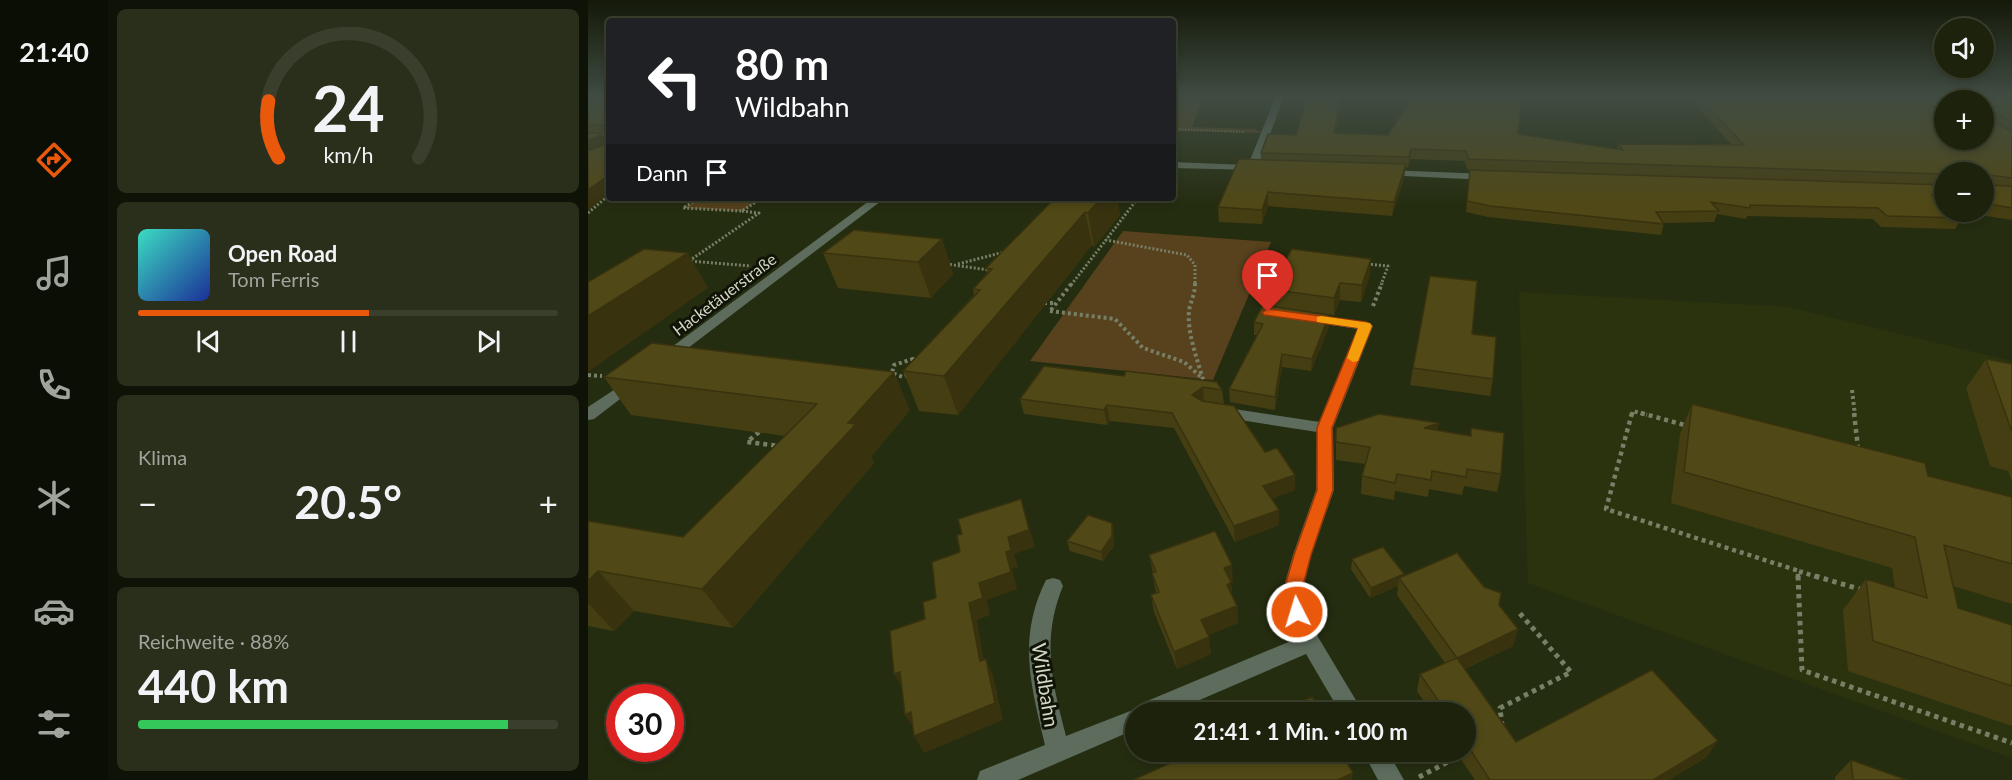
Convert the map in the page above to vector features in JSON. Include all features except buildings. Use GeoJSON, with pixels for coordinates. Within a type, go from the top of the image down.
{"type":"FeatureCollection","features":[{"type":"Feature","properties":{"kind":"street"},"geometry":{"type":"LineString","coordinates":[[1252,168],[1266,133]]}},
{"type":"Feature","properties":{"kind":"street"},"geometry":{"type":"LineString","coordinates":[[1176,165],[1263,168]]}},
{"type":"Feature","properties":{"kind":"street"},"geometry":{"type":"LineString","coordinates":[[1379,172],[1495,177]]}},
{"type":"Feature","properties":{"kind":"street","name":"Hacketäuerstraße"},"geometry":{"type":"LineString","coordinates":[[588,415],[876,201]]}},
{"type":"Feature","properties":{"kind":"street"},"geometry":{"type":"LineString","coordinates":[[1290,315],[1366,326],[1325,428],[1325,490],[1302,555],[1291,597],[1310,642],[1346,702]]}},
{"type":"Feature","properties":{"kind":"street"},"geometry":{"type":"LineString","coordinates":[[1203,409],[1325,428]]}},
{"type":"Feature","properties":{"kind":"street","name":"Wildbahn"},"geometry":{"type":"LineString","coordinates":[[1053,586],[1038,622],[1037,638],[1044,691],[1058,752]]}},
{"type":"Feature","properties":{"kind":"street"},"geometry":{"type":"LineString","coordinates":[[1171,702],[1310,642]]}},
{"type":"Feature","properties":{"kind":"street","name":"Wildbahn"},"geometry":{"type":"LineString","coordinates":[[989,780],[1125,723]]}},
{"type":"Feature","properties":{"kind":"street"},"geometry":{"type":"LineString","coordinates":[[1381,762],[1392,780]]}},
{"type":"Feature","properties":{"kind":"path"},"geometry":{"type":"LineString","coordinates":[[1252,132],[1266,133]]}},
{"type":"Feature","properties":{"kind":"path"},"geometry":{"type":"LineString","coordinates":[[598,193],[606,194]]}},
{"type":"Feature","properties":{"kind":"path"},"geometry":{"type":"LineString","coordinates":[[588,213],[606,197]]}},
{"type":"Feature","properties":{"kind":"path"},"geometry":{"type":"LineString","coordinates":[[680,267],[759,213],[683,208],[695,201]]}},
{"type":"Feature","properties":{"kind":"path"},"geometry":{"type":"LineString","coordinates":[[742,211],[757,201]]}},
{"type":"Feature","properties":{"kind":"path"},"geometry":{"type":"LineString","coordinates":[[1106,240],[1179,252],[1186,255],[1195,265],[1196,292],[1189,310],[1195,353],[1203,380],[1184,362],[1143,348],[1115,319],[1050,311],[1136,201]]}},
{"type":"Feature","properties":{"kind":"path"},"geometry":{"type":"LineString","coordinates":[[954,265],[1002,251],[1012,252]]}},
{"type":"Feature","properties":{"kind":"path"},"geometry":{"type":"LineString","coordinates":[[689,261],[785,268]]}},
{"type":"Feature","properties":{"kind":"path"},"geometry":{"type":"LineString","coordinates":[[944,263],[999,271]]}},
{"type":"Feature","properties":{"kind":"path"},"geometry":{"type":"LineString","coordinates":[[1366,264],[1388,266],[1366,326]]}},
{"type":"Feature","properties":{"kind":"path"},"geometry":{"type":"LineString","coordinates":[[1034,302],[1056,303]]}},
{"type":"Feature","properties":{"kind":"path"},"geometry":{"type":"LineString","coordinates":[[886,378],[898,362],[908,359],[917,359],[922,365],[931,366]]}},
{"type":"Feature","properties":{"kind":"path"},"geometry":{"type":"LineString","coordinates":[[891,370],[894,375],[903,377],[918,371],[922,365]]}},
{"type":"Feature","properties":{"kind":"path"},"geometry":{"type":"LineString","coordinates":[[1852,390],[1860,460]]}},
{"type":"Feature","properties":{"kind":"path"},"geometry":{"type":"LineString","coordinates":[[1690,426],[1633,411],[1606,509],[1876,594]]}},
{"type":"Feature","properties":{"kind":"path"},"geometry":{"type":"LineString","coordinates":[[759,432],[747,442],[782,447]]}},
{"type":"Feature","properties":{"kind":"path"},"geometry":{"type":"LineString","coordinates":[[1802,572],[1798,571],[1802,670],[2012,743]]}},
{"type":"Feature","properties":{"kind":"path"},"geometry":{"type":"LineString","coordinates":[[1503,734],[1500,708],[1571,672],[1517,609]]}},
{"type":"Feature","properties":{"kind":"path"},"geometry":{"type":"LineString","coordinates":[[1413,780],[1448,762]]}},
{"type":"Feature","properties":{"kind":"shaded area"},"geometry":{"type":"Polygon","coordinates":[[[695,201],[757,201],[742,211],[683,208],[695,201]]]}},
{"type":"Feature","properties":{"kind":"shaded area"},"geometry":{"type":"Polygon","coordinates":[[[1123,231],[1271,242],[1213,380],[1030,361],[1123,231]]]}},
{"type":"Feature","properties":{"kind":"shaded area"},"geometry":{"type":"Polygon","coordinates":[[[1519,292],[1788,307],[2012,361],[2012,758],[1528,583],[1519,292]]]}},
{"type":"Feature","properties":{"kind":"slow traffic"},"geometry":{"type":"LineString","coordinates":[[1321,319],[1366,326],[1353,358]]}},
{"type":"Feature","properties":{"kind":"route"},"geometry":{"type":"LineString","coordinates":[[1268,312],[1366,326],[1325,428],[1325,490],[1302,555],[1291,597],[1297,612]]}}]}
